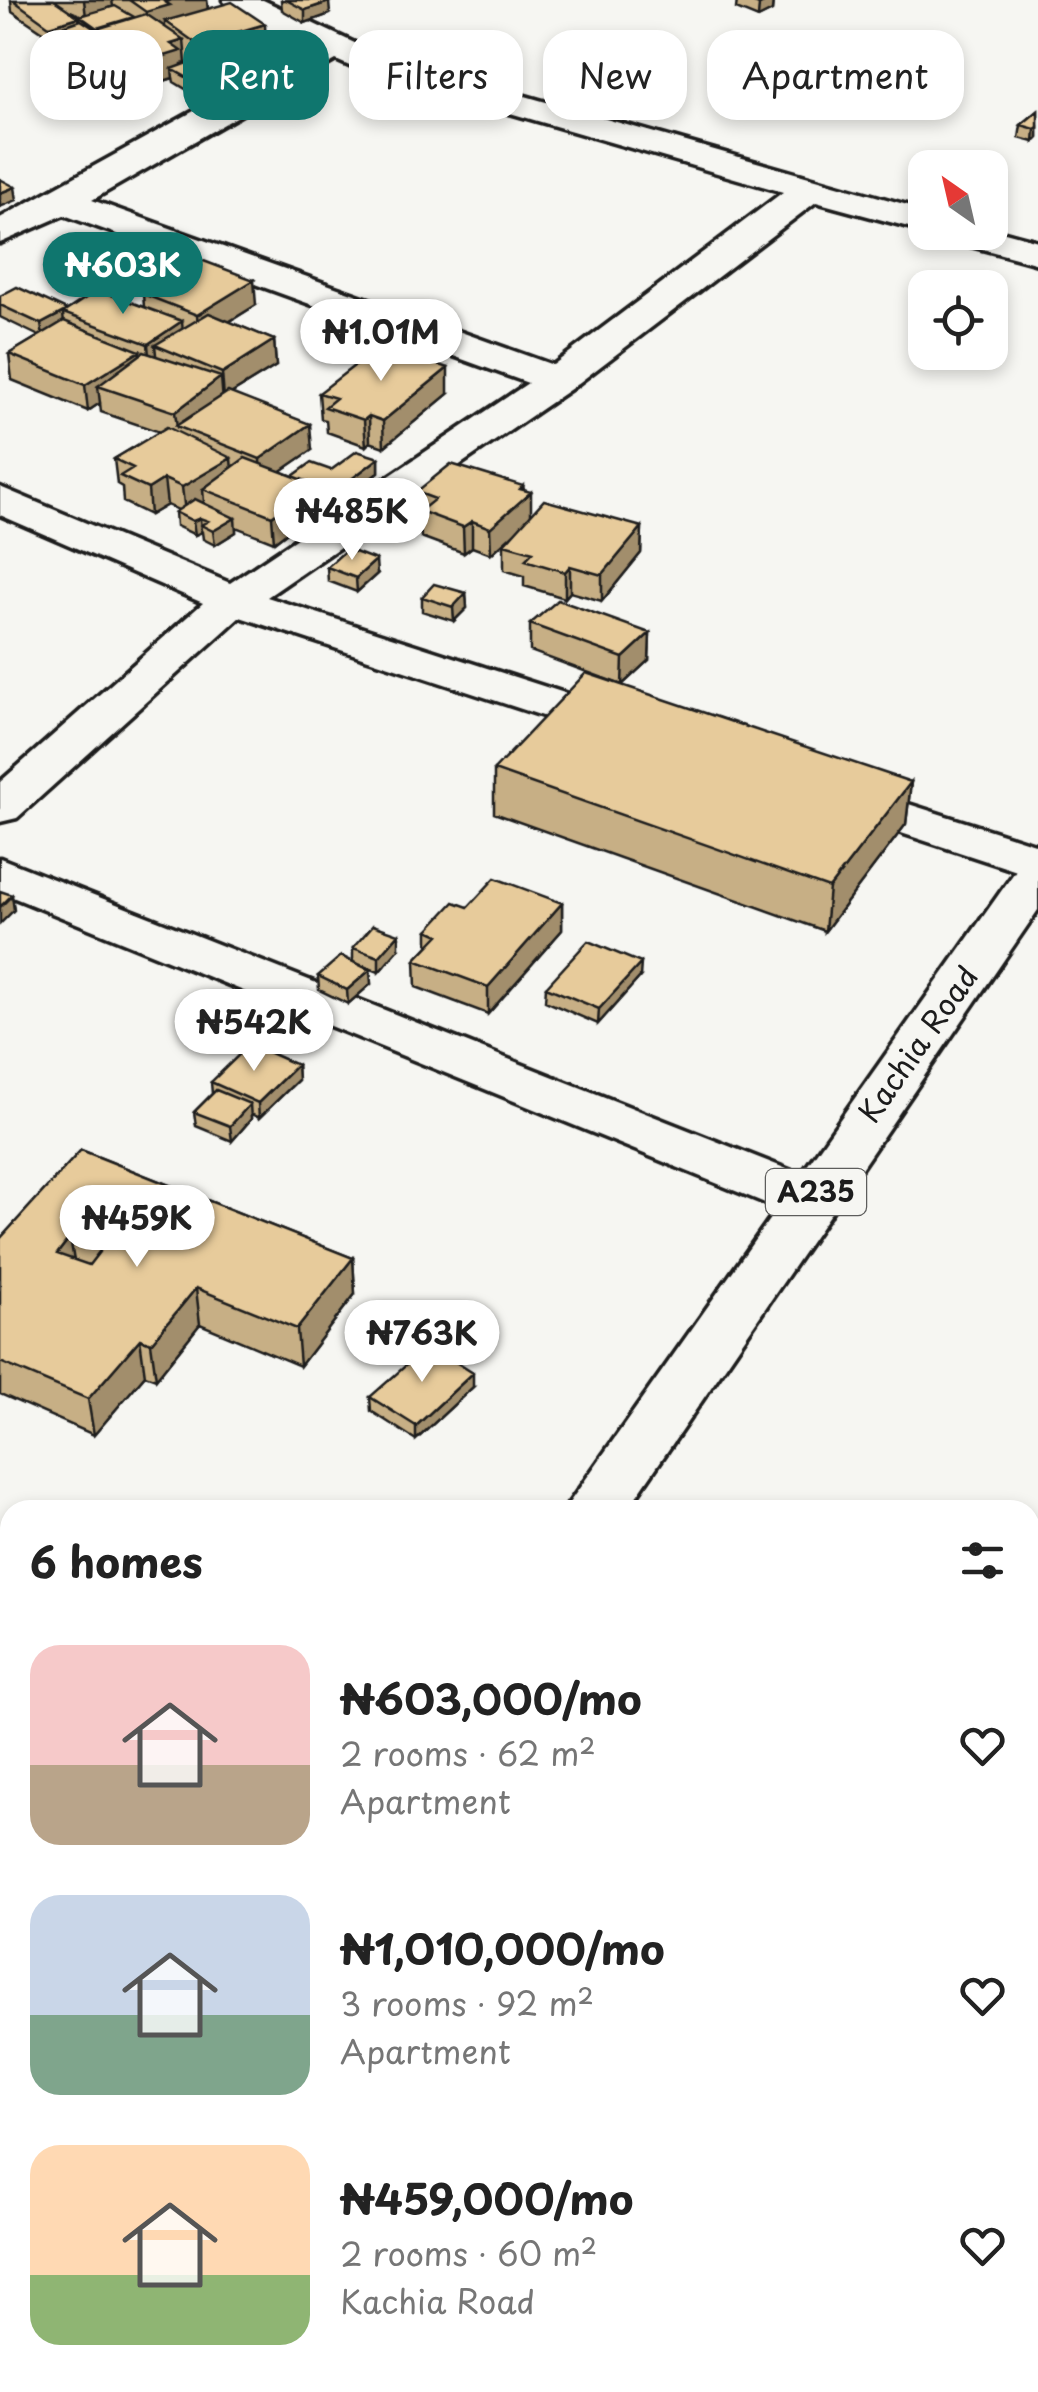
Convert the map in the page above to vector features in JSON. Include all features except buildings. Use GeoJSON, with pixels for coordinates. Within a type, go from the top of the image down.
{"type":"FeatureCollection","features":[{"type":"Feature","properties":{"kind":"main road"},"geometry":{"type":"LineString","coordinates":[[239,0],[283,25],[366,61],[908,217]]}},
{"type":"Feature","properties":{"kind":"main road"},"geometry":{"type":"LineString","coordinates":[[0,232],[62,202],[335,48]]}},
{"type":"Feature","properties":{"kind":"main road"},"geometry":{"type":"LineString","coordinates":[[0,807],[233,600],[558,380],[808,191]]}},
{"type":"Feature","properties":{"kind":"main road"},"geometry":{"type":"LineString","coordinates":[[62,202],[558,380]]}},
{"type":"Feature","properties":{"kind":"main road"},"geometry":{"type":"LineString","coordinates":[[1008,245],[1038,253]]}},
{"type":"Feature","properties":{"kind":"main road"},"geometry":{"type":"LineString","coordinates":[[0,500],[233,600],[664,740]]}},
{"type":"Feature","properties":{"kind":"main road"},"geometry":{"type":"LineString","coordinates":[[795,783],[1038,862]]}},
{"type":"Feature","properties":{"kind":"main road"},"geometry":{"type":"LineString","coordinates":[[0,874],[811,1200]]}},
{"type":"Feature","properties":{"kind":"main road","name":"Kachia Road"},"geometry":{"type":"LineString","coordinates":[[601,1500],[1038,874]]}}]}
